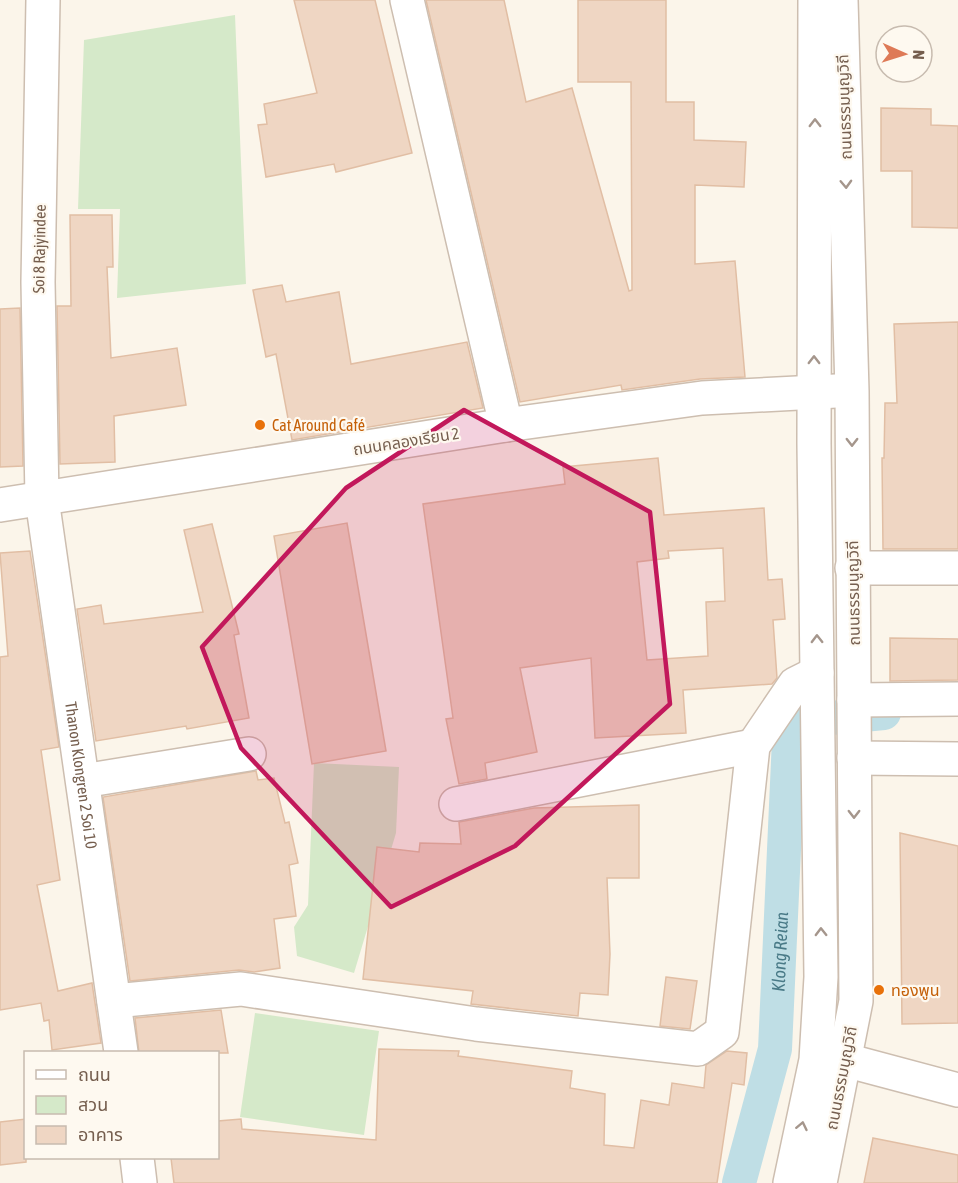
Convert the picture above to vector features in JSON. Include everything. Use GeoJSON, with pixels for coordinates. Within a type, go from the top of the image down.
{"type":"FeatureCollection","features":[{"type":"Feature","properties":{"kind":"street","name":"Soi 8 Rajyindee"},"geometry":{"type":"LineString","coordinates":[[42,499],[38,282],[43,0]]}},
{"type":"Feature","properties":{"kind":"street"},"geometry":{"type":"LineString","coordinates":[[407,0],[506,425]]}},
{"type":"Feature","properties":{"kind":"street","name":"ถนนธรรมนูญวิถี"},"geometry":{"type":"LineString","coordinates":[[815,0],[814,392],[821,977],[831,1060],[820,1183]]}},
{"type":"Feature","properties":{"kind":"street","name":"ถนนธรรมนูญวิถี"},"geometry":{"type":"LineString","coordinates":[[790,1183],[831,1060],[856,1001],[852,390],[841,0]]}},
{"type":"Feature","properties":{"kind":"street","name":"ถนนคลองเรียน 2"},"geometry":{"type":"LineString","coordinates":[[0,506],[506,425],[702,398],[852,390]]}},
{"type":"Feature","properties":{"kind":"street","name":"Thanon Klongren 2 Soi 10"},"geometry":{"type":"LineString","coordinates":[[42,499],[121,1051]]}},
{"type":"Feature","properties":{"kind":"street"},"geometry":{"type":"LineString","coordinates":[[852,568],[958,568]]}},
{"type":"Feature","properties":{"kind":"street"},"geometry":{"type":"LineString","coordinates":[[114,1001],[241,989],[476,1024],[698,1048],[722,1032],[753,746],[795,684],[817,685]]}},
{"type":"Feature","properties":{"kind":"street"},"geometry":{"type":"LineString","coordinates":[[854,700],[958,699]]}},
{"type":"Feature","properties":{"kind":"street"},"geometry":{"type":"LineString","coordinates":[[456,804],[753,746]]}},
{"type":"Feature","properties":{"kind":"street"},"geometry":{"type":"LineString","coordinates":[[83,781],[249,754]]}},
{"type":"Feature","properties":{"kind":"street"},"geometry":{"type":"LineString","coordinates":[[854,757],[958,759]]}},
{"type":"Feature","properties":{"kind":"street"},"geometry":{"type":"LineString","coordinates":[[831,1060],[958,1090]]}},
{"type":"Feature","properties":{"kind":"street"},"geometry":{"type":"LineString","coordinates":[[137,1159],[140,1183]]}},
{"type":"Feature","properties":{"kind":"highlighted area"},"geometry":{"type":"Polygon","coordinates":[[[464,410],[650,512],[670,704],[515,846],[391,907],[241,748],[202,647],[346,488],[464,410]]]}},
{"type":"Feature","properties":{"kind":"green space"},"geometry":{"type":"Polygon","coordinates":[[[235,15],[246,284],[117,298],[120,209],[78,209],[84,40],[235,15]]]}},
{"type":"Feature","properties":{"kind":"green space"},"geometry":{"type":"Polygon","coordinates":[[[314,763],[399,767],[396,833],[354,973],[297,956],[294,927],[308,905],[314,763]]]}},
{"type":"Feature","properties":{"kind":"green space"},"geometry":{"type":"Polygon","coordinates":[[[255,1013],[379,1031],[364,1135],[240,1117],[255,1013]]]}},
{"type":"Feature","properties":{"kind":"building"},"geometry":{"type":"Polygon","coordinates":[[[294,0],[375,0],[412,153],[336,172],[334,164],[266,177],[258,125],[267,124],[264,104],[317,93],[294,0]]]}},
{"type":"Feature","properties":{"kind":"building"},"geometry":{"type":"Polygon","coordinates":[[[426,0],[504,0],[526,102],[572,88],[629,291],[632,290],[631,82],[578,82],[578,0],[666,0],[666,102],[694,102],[694,140],[746,142],[744,187],[695,185],[695,264],[735,261],[745,377],[700,379],[622,390],[621,385],[520,402],[426,0]]]}},
{"type":"Feature","properties":{"kind":"building"},"geometry":{"type":"Polygon","coordinates":[[[881,108],[931,109],[931,125],[958,126],[958,228],[912,227],[912,171],[881,171],[881,108]]]}},
{"type":"Feature","properties":{"kind":"building"},"geometry":{"type":"Polygon","coordinates":[[[70,215],[112,215],[113,267],[107,267],[111,358],[177,348],[186,405],[114,416],[115,462],[60,464],[57,306],[71,306],[70,215]]]}},
{"type":"Feature","properties":{"kind":"building"},"geometry":{"type":"Polygon","coordinates":[[[282,285],[286,302],[339,292],[351,364],[467,342],[483,408],[292,440],[276,354],[266,357],[253,290],[282,285]]]}},
{"type":"Feature","properties":{"kind":"building"},"geometry":{"type":"Polygon","coordinates":[[[20,308],[23,466],[0,467],[0,309],[20,308]]]}},
{"type":"Feature","properties":{"kind":"building"},"geometry":{"type":"Polygon","coordinates":[[[958,322],[958,549],[883,549],[882,458],[884,458],[885,403],[897,403],[894,324],[958,322]]]}},
{"type":"Feature","properties":{"kind":"building"},"geometry":{"type":"Polygon","coordinates":[[[658,458],[664,515],[764,508],[768,580],[782,579],[785,619],[773,620],[777,678],[772,684],[683,690],[686,733],[595,738],[591,658],[520,668],[537,752],[485,763],[487,779],[459,784],[446,719],[453,718],[423,504],[565,484],[563,467],[658,458]],[[723,548],[668,551],[669,558],[637,562],[647,660],[708,656],[706,602],[725,601],[723,548]]]}},
{"type":"Feature","properties":{"kind":"building"},"geometry":{"type":"Polygon","coordinates":[[[347,523],[386,751],[312,764],[274,536],[347,523]]]}},
{"type":"Feature","properties":{"kind":"building"},"geometry":{"type":"Polygon","coordinates":[[[212,524],[239,634],[234,635],[249,718],[96,741],[77,609],[101,605],[104,624],[203,612],[184,530],[212,524]]]}},
{"type":"Feature","properties":{"kind":"building"},"geometry":{"type":"Polygon","coordinates":[[[30,551],[59,747],[41,750],[60,880],[37,885],[58,991],[92,983],[101,1043],[52,1050],[49,1020],[44,1021],[41,1003],[0,1010],[0,657],[8,656],[0,553],[30,551]]]}},
{"type":"Feature","properties":{"kind":"building"},"geometry":{"type":"Polygon","coordinates":[[[890,638],[958,639],[958,680],[890,681],[890,638]]]}},
{"type":"Feature","properties":{"kind":"building"},"geometry":{"type":"Polygon","coordinates":[[[256,771],[258,780],[274,778],[285,823],[289,822],[298,863],[289,865],[296,916],[274,919],[280,968],[130,981],[103,797],[256,771]]]}},
{"type":"Feature","properties":{"kind":"building"},"geometry":{"type":"Polygon","coordinates":[[[639,805],[639,878],[607,878],[610,954],[608,995],[580,993],[578,1016],[471,1004],[473,991],[363,979],[377,847],[419,852],[420,843],[461,844],[459,822],[534,808],[639,805]]]}},
{"type":"Feature","properties":{"kind":"building"},"geometry":{"type":"Polygon","coordinates":[[[900,833],[958,846],[958,1023],[902,1024],[900,833]]]}},
{"type":"Feature","properties":{"kind":"building"},"geometry":{"type":"Polygon","coordinates":[[[666,977],[697,981],[690,1029],[660,1026],[666,977]]]}},
{"type":"Feature","properties":{"kind":"building"},"geometry":{"type":"Polygon","coordinates":[[[221,1010],[228,1053],[139,1051],[135,1018],[221,1010]]]}},
{"type":"Feature","properties":{"kind":"building"},"geometry":{"type":"Polygon","coordinates":[[[379,1049],[459,1051],[458,1056],[572,1071],[570,1088],[605,1094],[604,1145],[634,1148],[641,1100],[669,1105],[672,1083],[704,1088],[706,1065],[727,1051],[747,1053],[744,1085],[732,1083],[717,1183],[174,1183],[171,1159],[219,1159],[219,1121],[241,1119],[242,1129],[376,1140],[379,1049]]]}},
{"type":"Feature","properties":{"kind":"building"},"geometry":{"type":"Polygon","coordinates":[[[24,1119],[24,1159],[26,1162],[0,1165],[0,1122],[24,1119]]]}},
{"type":"Feature","properties":{"kind":"building"},"geometry":{"type":"Polygon","coordinates":[[[873,1138],[958,1155],[958,1183],[864,1183],[873,1138]]]}},
{"type":"Feature","properties":{"kind":"waterway","name":"Klong Reian"},"geometry":{"type":"LineString","coordinates":[[739,1183],[775,1049],[789,739],[799,721],[884,713]]}},
{"type":"Feature","properties":{"kind":"place","name":"Cat Around Café"},"geometry":{"type":"Point","coordinates":[260,425]}},
{"type":"Feature","properties":{"kind":"place","name":"ทองพูน"},"geometry":{"type":"Point","coordinates":[879,990]}}]}
